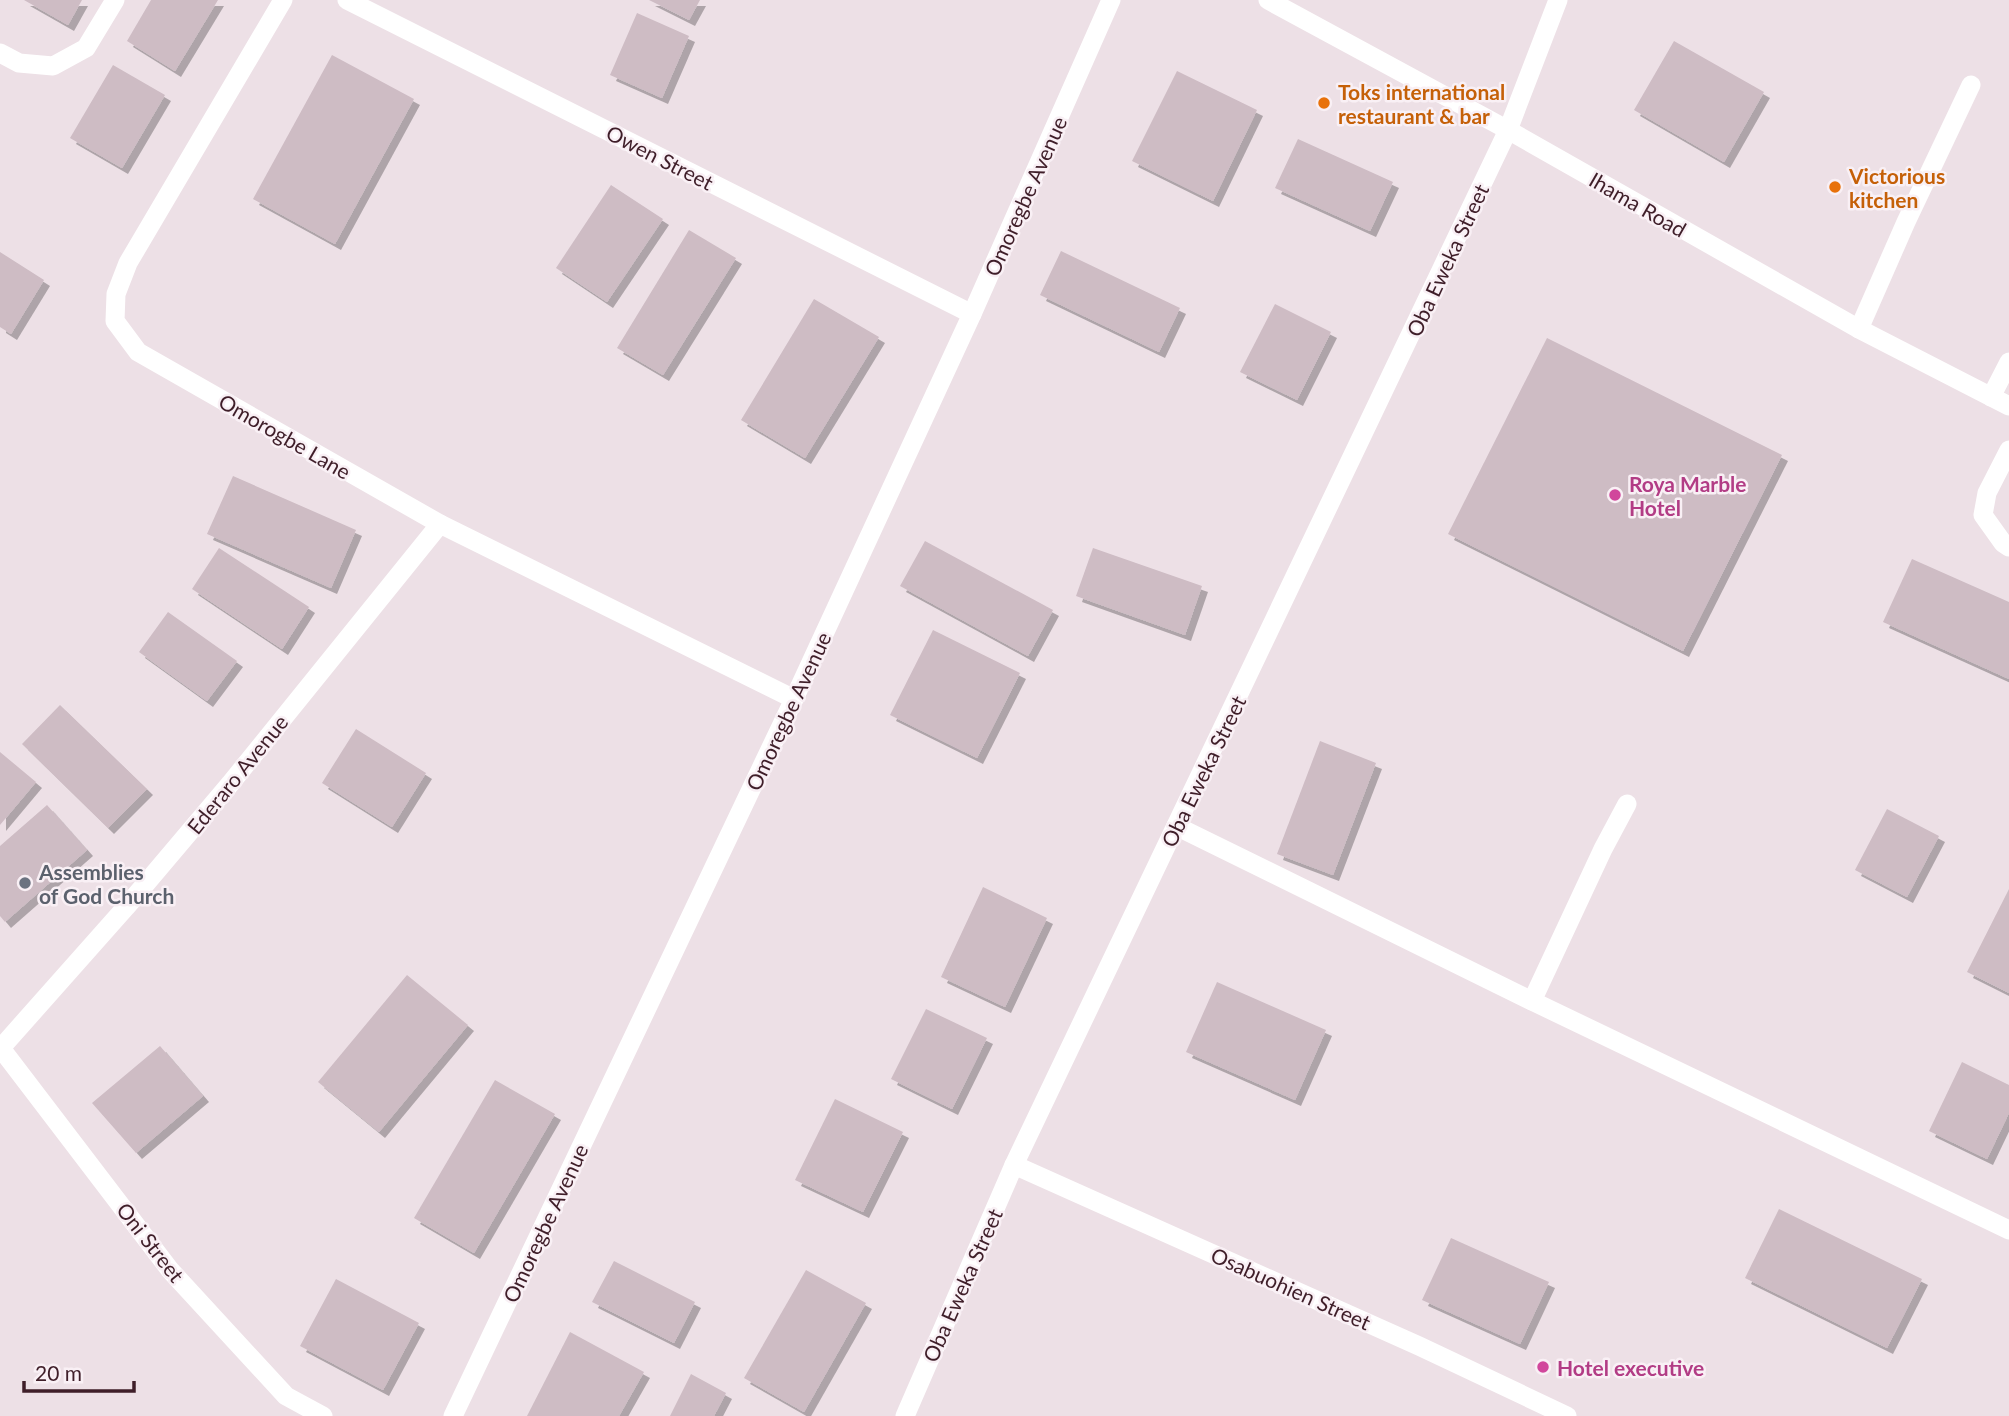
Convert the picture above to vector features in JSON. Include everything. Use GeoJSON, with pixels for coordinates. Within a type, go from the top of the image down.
{"type":"FeatureCollection","features":[{"type":"Feature","properties":{"kind":"street"},"geometry":{"type":"LineString","coordinates":[[0,53],[19,63],[53,66],[86,48],[115,0]]}},
{"type":"Feature","properties":{"kind":"street","name":"Omorogbe Lane"},"geometry":{"type":"LineString","coordinates":[[283,0],[128,263],[117,293],[115,321],[138,352],[440,524],[794,699]]}},
{"type":"Feature","properties":{"kind":"street","name":"Owen Street"},"geometry":{"type":"LineString","coordinates":[[347,0],[972,314]]}},
{"type":"Feature","properties":{"kind":"street","name":"Omoregbe Avenue"},"geometry":{"type":"LineString","coordinates":[[453,1416],[794,699],[972,314],[1111,0]]}},
{"type":"Feature","properties":{"kind":"street","name":"Ihama Road"},"geometry":{"type":"LineString","coordinates":[[1268,0],[1508,130],[1859,329],[2000,401]]}},
{"type":"Feature","properties":{"kind":"street","name":"Oba Eweka Street"},"geometry":{"type":"LineString","coordinates":[[905,1416],[1014,1165],[1508,130],[1558,0]]}},
{"type":"Feature","properties":{"kind":"street"},"geometry":{"type":"LineString","coordinates":[[1859,329],[1971,85]]}},
{"type":"Feature","properties":{"kind":"street"},"geometry":{"type":"LineString","coordinates":[[2000,401],[2009,362]]}},
{"type":"Feature","properties":{"kind":"street"},"geometry":{"type":"LineString","coordinates":[[2009,450],[1987,493],[1983,514],[2003,543],[2009,547]]}},
{"type":"Feature","properties":{"kind":"street","name":"Ederaro Avenue"},"geometry":{"type":"LineString","coordinates":[[0,1048],[126,907],[230,784],[440,524]]}},
{"type":"Feature","properties":{"kind":"street"},"geometry":{"type":"LineString","coordinates":[[1532,1001],[1627,804]]}},
{"type":"Feature","properties":{"kind":"street"},"geometry":{"type":"LineString","coordinates":[[1176,827],[2009,1230]]}},
{"type":"Feature","properties":{"kind":"street","name":"Oni Street"},"geometry":{"type":"LineString","coordinates":[[0,1048],[170,1270],[286,1396],[323,1416]]}},
{"type":"Feature","properties":{"kind":"street","name":"Osabuohien Street"},"geometry":{"type":"LineString","coordinates":[[1014,1165],[1419,1346],[1567,1416]]}},
{"type":"Feature","properties":{"kind":"building"},"geometry":{"type":"Polygon","coordinates":[[[24,0],[82,0],[68,25],[24,0]]]}},
{"type":"Feature","properties":{"kind":"building"},"geometry":{"type":"Polygon","coordinates":[[[151,0],[218,0],[175,71],[127,41],[151,0]]]}},
{"type":"Feature","properties":{"kind":"building"},"geometry":{"type":"Polygon","coordinates":[[[649,0],[700,0],[689,20],[649,0]]]}},
{"type":"Feature","properties":{"kind":"building"},"geometry":{"type":"Polygon","coordinates":[[[637,13],[689,36],[662,98],[610,75],[637,13]]]}},
{"type":"Feature","properties":{"kind":"building"},"geometry":{"type":"Polygon","coordinates":[[[1674,41],[1764,92],[1724,162],[1634,110],[1674,41]]]}},
{"type":"Feature","properties":{"kind":"building"},"geometry":{"type":"Polygon","coordinates":[[[332,55],[414,99],[335,244],[253,199],[332,55]]]}},
{"type":"Feature","properties":{"kind":"building"},"geometry":{"type":"Polygon","coordinates":[[[113,65],[165,95],[122,168],[70,138],[113,65]]]}},
{"type":"Feature","properties":{"kind":"building"},"geometry":{"type":"Polygon","coordinates":[[[1177,71],[1257,110],[1213,201],[1132,161],[1177,71]]]}},
{"type":"Feature","properties":{"kind":"building"},"geometry":{"type":"Polygon","coordinates":[[[1298,139],[1393,182],[1370,231],[1275,188],[1298,139]]]}},
{"type":"Feature","properties":{"kind":"building"},"geometry":{"type":"Polygon","coordinates":[[[611,185],[663,219],[607,302],[556,268],[611,185]]]}},
{"type":"Feature","properties":{"kind":"building"},"geometry":{"type":"Polygon","coordinates":[[[689,230],[736,258],[663,375],[617,348],[689,230]]]}},
{"type":"Feature","properties":{"kind":"building"},"geometry":{"type":"Polygon","coordinates":[[[1061,251],[1180,308],[1159,352],[1040,295],[1061,251]]]}},
{"type":"Feature","properties":{"kind":"building"},"geometry":{"type":"Polygon","coordinates":[[[0,252],[44,280],[11,334],[0,327],[0,252]]]}},
{"type":"Feature","properties":{"kind":"building"},"geometry":{"type":"Polygon","coordinates":[[[814,299],[879,337],[805,458],[741,420],[814,299]]]}},
{"type":"Feature","properties":{"kind":"building"},"geometry":{"type":"Polygon","coordinates":[[[1275,304],[1331,332],[1297,400],[1240,372],[1275,304]]]}},
{"type":"Feature","properties":{"kind":"building","name":"Roya Marble Hotel"},"geometry":{"type":"Polygon","coordinates":[[[1547,338],[1782,455],[1683,651],[1448,534],[1547,338]]]}},
{"type":"Feature","properties":{"kind":"building"},"geometry":{"type":"Polygon","coordinates":[[[233,476],[356,530],[331,588],[207,534],[233,476]]]}},
{"type":"Feature","properties":{"kind":"building"},"geometry":{"type":"Polygon","coordinates":[[[925,541],[1053,610],[1028,656],[900,586],[925,541]]]}},
{"type":"Feature","properties":{"kind":"building"},"geometry":{"type":"Polygon","coordinates":[[[219,548],[309,607],[282,649],[192,589],[219,548]]]}},
{"type":"Feature","properties":{"kind":"building"},"geometry":{"type":"Polygon","coordinates":[[[1093,548],[1202,586],[1185,635],[1076,596],[1093,548]]]}},
{"type":"Feature","properties":{"kind":"building"},"geometry":{"type":"Polygon","coordinates":[[[1912,559],[2009,602],[2009,679],[1883,622],[1912,559]]]}},
{"type":"Feature","properties":{"kind":"building"},"geometry":{"type":"Polygon","coordinates":[[[168,612],[237,661],[207,701],[139,652],[168,612]]]}},
{"type":"Feature","properties":{"kind":"building"},"geometry":{"type":"Polygon","coordinates":[[[933,630],[1020,673],[977,758],[890,715],[933,630]]]}},
{"type":"Feature","properties":{"kind":"building"},"geometry":{"type":"Polygon","coordinates":[[[60,705],[147,789],[108,828],[22,744],[60,705]]]}},
{"type":"Feature","properties":{"kind":"building"},"geometry":{"type":"Polygon","coordinates":[[[356,729],[426,773],[392,827],[322,783],[356,729]]]}},
{"type":"Feature","properties":{"kind":"building"},"geometry":{"type":"Polygon","coordinates":[[[1320,741],[1376,763],[1333,875],[1277,854],[1320,741]]]}},
{"type":"Feature","properties":{"kind":"building"},"geometry":{"type":"Polygon","coordinates":[[[0,752],[36,782],[0,825],[0,752]]]}},
{"type":"Feature","properties":{"kind":"building","name":"Assemblies of God Church"},"geometry":{"type":"Polygon","coordinates":[[[47,805],[87,850],[5,922],[0,916],[0,846],[47,805]]]}},
{"type":"Feature","properties":{"kind":"building"},"geometry":{"type":"Polygon","coordinates":[[[1887,809],[1939,836],[1907,897],[1855,870],[1887,809]]]}},
{"type":"Feature","properties":{"kind":"building"},"geometry":{"type":"Polygon","coordinates":[[[983,887],[1047,918],[1005,1007],[941,977],[983,887]]]}},
{"type":"Feature","properties":{"kind":"building"},"geometry":{"type":"Polygon","coordinates":[[[2009,889],[2009,993],[1967,972],[2009,889]]]}},
{"type":"Feature","properties":{"kind":"building"},"geometry":{"type":"Polygon","coordinates":[[[407,975],[468,1025],[379,1132],[318,1082],[407,975]]]}},
{"type":"Feature","properties":{"kind":"building"},"geometry":{"type":"Polygon","coordinates":[[[1217,982],[1326,1030],[1295,1100],[1186,1052],[1217,982]]]}},
{"type":"Feature","properties":{"kind":"building"},"geometry":{"type":"Polygon","coordinates":[[[926,1009],[987,1038],[952,1109],[891,1079],[926,1009]]]}},
{"type":"Feature","properties":{"kind":"building"},"geometry":{"type":"Polygon","coordinates":[[[160,1046],[203,1096],[136,1153],[92,1103],[160,1046]]]}},
{"type":"Feature","properties":{"kind":"building"},"geometry":{"type":"Polygon","coordinates":[[[1962,1062],[2009,1085],[2009,1113],[1987,1159],[1929,1131],[1962,1062]]]}},
{"type":"Feature","properties":{"kind":"building"},"geometry":{"type":"Polygon","coordinates":[[[495,1080],[555,1114],[474,1253],[414,1218],[495,1080]]]}},
{"type":"Feature","properties":{"kind":"building"},"geometry":{"type":"Polygon","coordinates":[[[835,1099],[903,1132],[863,1212],[795,1180],[835,1099]]]}},
{"type":"Feature","properties":{"kind":"building"},"geometry":{"type":"Polygon","coordinates":[[[1779,1209],[1922,1279],[1887,1348],[1745,1278],[1779,1209]]]}},
{"type":"Feature","properties":{"kind":"building"},"geometry":{"type":"Polygon","coordinates":[[[1451,1238],[1549,1282],[1520,1344],[1422,1300],[1451,1238]]]}},
{"type":"Feature","properties":{"kind":"building"},"geometry":{"type":"Polygon","coordinates":[[[614,1261],[695,1302],[674,1343],[592,1302],[614,1261]]]}},
{"type":"Feature","properties":{"kind":"building"},"geometry":{"type":"Polygon","coordinates":[[[806,1270],[866,1303],[804,1412],[744,1378],[806,1270]]]}},
{"type":"Feature","properties":{"kind":"building"},"geometry":{"type":"Polygon","coordinates":[[[336,1279],[419,1323],[383,1390],[300,1346],[336,1279]]]}},
{"type":"Feature","properties":{"kind":"building"},"geometry":{"type":"Polygon","coordinates":[[[570,1332],[644,1372],[619,1416],[527,1416],[570,1332]]]}},
{"type":"Feature","properties":{"kind":"building"},"geometry":{"type":"Polygon","coordinates":[[[691,1374],[726,1393],[714,1416],[670,1416],[691,1374]]]}},
{"type":"Feature","properties":{"kind":"place","name":"Toks international restaurant & bar"},"geometry":{"type":"Point","coordinates":[1324,103]}},
{"type":"Feature","properties":{"kind":"place","name":"Victorious kitchen"},"geometry":{"type":"Point","coordinates":[1835,187]}},
{"type":"Feature","properties":{"kind":"place","name":"Roya Marble Hotel"},"geometry":{"type":"Point","coordinates":[1615,495]}},
{"type":"Feature","properties":{"kind":"place","name":"Assemblies of God Church"},"geometry":{"type":"Point","coordinates":[25,883]}},
{"type":"Feature","properties":{"kind":"place","name":"Hotel executive"},"geometry":{"type":"Point","coordinates":[1543,1367]}}]}
